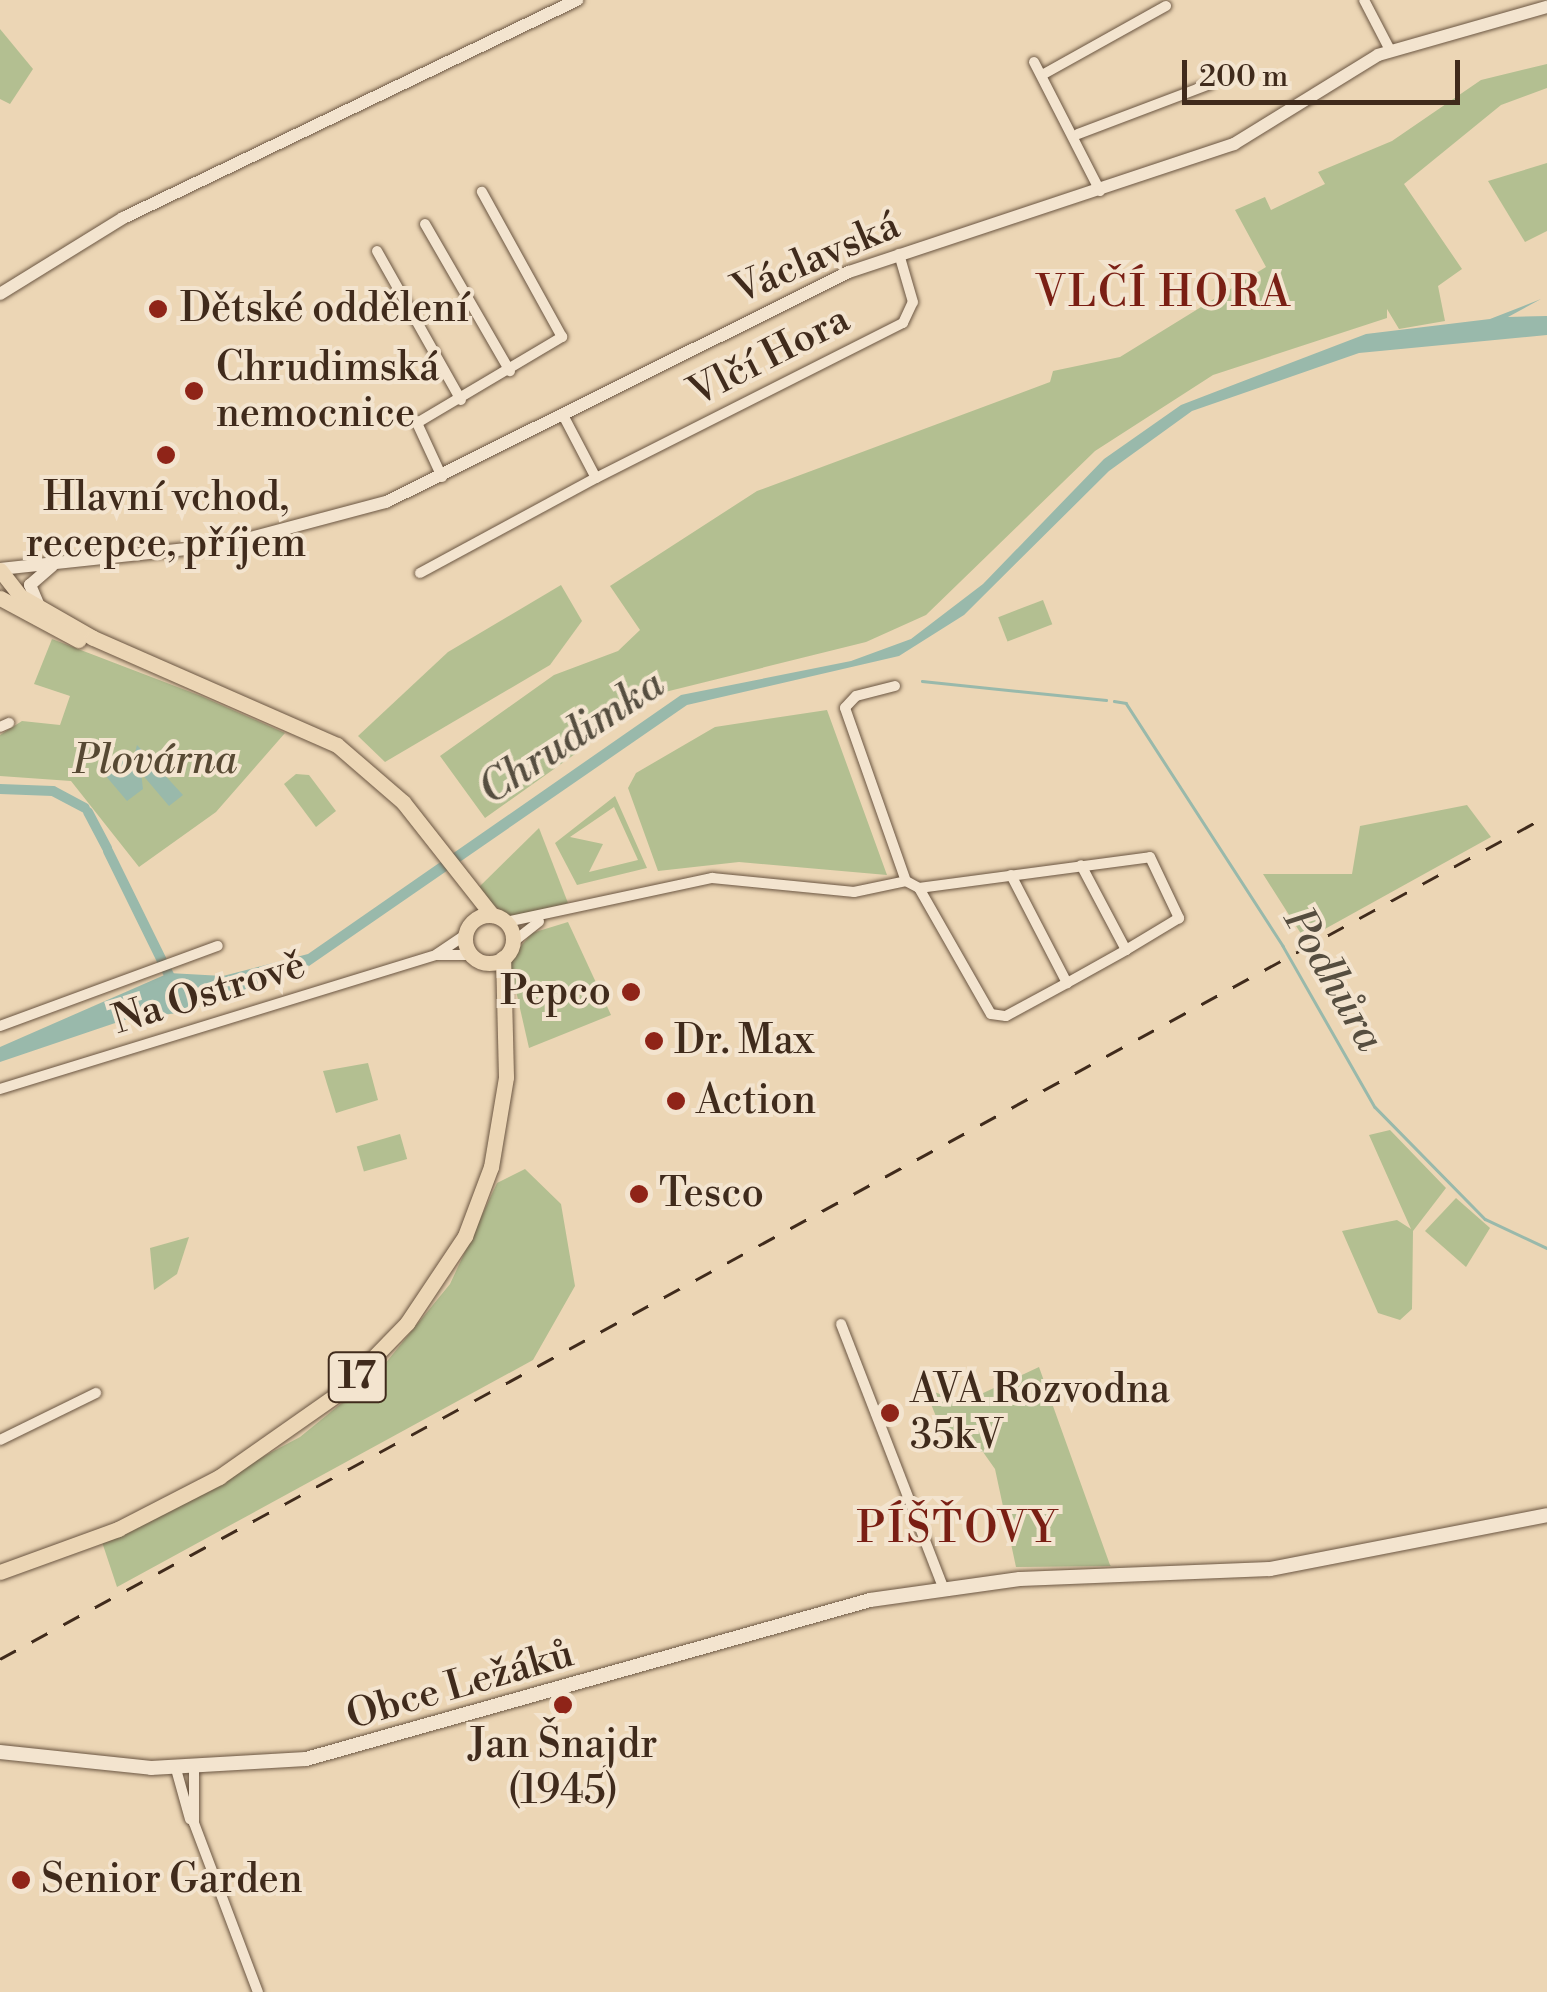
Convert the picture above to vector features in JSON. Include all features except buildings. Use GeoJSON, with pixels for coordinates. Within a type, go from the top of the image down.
{"type":"FeatureCollection","features":[{"type":"Feature","properties":{"kind":"main road"},"geometry":{"type":"LineString","coordinates":[[0,570],[3,594]]}},
{"type":"Feature","properties":{"kind":"main road","name":"17"},"geometry":{"type":"LineString","coordinates":[[3,594],[294,721],[357,760],[439,846],[462,884],[499,918],[513,942]]}},
{"type":"Feature","properties":{"kind":"main road","name":"17"},"geometry":{"type":"LineString","coordinates":[[3,594],[357,760]]}},
{"type":"Feature","properties":{"kind":"main road","name":"17"},"geometry":{"type":"LineString","coordinates":[[462,884],[476,958],[503,1010]]}},
{"type":"Feature","properties":{"kind":"main road"},"geometry":{"type":"LineString","coordinates":[[468,929],[499,918]]}},
{"type":"Feature","properties":{"kind":"main road"},"geometry":{"type":"LineString","coordinates":[[476,958],[503,958],[513,942]]}},
{"type":"Feature","properties":{"kind":"main road","name":"17"},"geometry":{"type":"LineString","coordinates":[[0,1572],[201,1488],[314,1414],[389,1345],[445,1271],[483,1195],[504,1101],[503,958]]}},
{"type":"Feature","properties":{"kind":"main road","name":"Obce Ležáků"},"geometry":{"type":"LineString","coordinates":[[0,1752],[176,1769],[384,1744],[927,1589],[1270,1569],[1547,1515]]}},
{"type":"Feature","properties":{"kind":"street"},"geometry":{"type":"LineString","coordinates":[[0,294],[124,218],[577,0]]}},
{"type":"Feature","properties":{"kind":"street"},"geometry":{"type":"LineString","coordinates":[[1364,0],[1390,50]]}},
{"type":"Feature","properties":{"kind":"street"},"geometry":{"type":"LineString","coordinates":[[1042,75],[1166,6]]}},
{"type":"Feature","properties":{"kind":"street","name":"Václavská"},"geometry":{"type":"LineString","coordinates":[[0,570],[258,538],[442,478],[899,254],[1100,192],[1234,144],[1390,50],[1547,6]]}},
{"type":"Feature","properties":{"kind":"street"},"geometry":{"type":"LineString","coordinates":[[1034,62],[1078,134],[1100,192]]}},
{"type":"Feature","properties":{"kind":"street"},"geometry":{"type":"LineString","coordinates":[[1078,134],[1210,84]]}},
{"type":"Feature","properties":{"kind":"street"},"geometry":{"type":"LineString","coordinates":[[442,478],[416,424],[562,338],[482,192]]}},
{"type":"Feature","properties":{"kind":"street"},"geometry":{"type":"LineString","coordinates":[[426,224],[510,372]]}},
{"type":"Feature","properties":{"kind":"street"},"geometry":{"type":"LineString","coordinates":[[377,251],[460,400]]}},
{"type":"Feature","properties":{"kind":"street","name":"Vlčí Hora"},"geometry":{"type":"LineString","coordinates":[[420,573],[596,478],[903,323],[913,302],[899,254]]}},
{"type":"Feature","properties":{"kind":"street"},"geometry":{"type":"LineString","coordinates":[[564,415],[596,478]]}},
{"type":"Feature","properties":{"kind":"street"},"geometry":{"type":"LineString","coordinates":[[41,609],[30,584],[54,564]]}},
{"type":"Feature","properties":{"kind":"street","name":"Václavská"},"geometry":{"type":"LineString","coordinates":[[3,594],[54,564]]}},
{"type":"Feature","properties":{"kind":"street"},"geometry":{"type":"LineString","coordinates":[[896,686],[856,696],[845,708],[906,880],[919,888],[991,1014],[1006,1016],[1179,918],[1156,862],[1082,865],[919,888]]}},
{"type":"Feature","properties":{"kind":"street"},"geometry":{"type":"LineString","coordinates":[[1082,865],[1126,950]]}},
{"type":"Feature","properties":{"kind":"street"},"geometry":{"type":"LineString","coordinates":[[1010,875],[1067,983]]}},
{"type":"Feature","properties":{"kind":"street"},"geometry":{"type":"LineString","coordinates":[[513,942],[540,922],[646,891],[730,878],[854,892],[906,880]]}},
{"type":"Feature","properties":{"kind":"street"},"geometry":{"type":"LineString","coordinates":[[499,918],[540,922]]}},
{"type":"Feature","properties":{"kind":"street","name":"Na Ostrově"},"geometry":{"type":"LineString","coordinates":[[436,955],[468,929]]}},
{"type":"Feature","properties":{"kind":"street"},"geometry":{"type":"LineString","coordinates":[[0,1011],[2,1025],[218,946]]}},
{"type":"Feature","properties":{"kind":"street","name":"Na Ostrově"},"geometry":{"type":"LineString","coordinates":[[0,1089],[436,955],[476,958]]}},
{"type":"Feature","properties":{"kind":"street"},"geometry":{"type":"LineString","coordinates":[[841,1324],[943,1587]]}},
{"type":"Feature","properties":{"kind":"street"},"geometry":{"type":"LineString","coordinates":[[0,1440],[96,1393]]}},
{"type":"Feature","properties":{"kind":"street"},"geometry":{"type":"LineString","coordinates":[[194,1768],[198,1833]]}},
{"type":"Feature","properties":{"kind":"street"},"geometry":{"type":"LineString","coordinates":[[176,1769],[258,1992]]}},
{"type":"Feature","properties":{"kind":"green space"},"geometry":{"type":"Polygon","coordinates":[[[0,29],[33,69],[10,104],[0,99],[0,29]]]}},
{"type":"Feature","properties":{"kind":"green space"},"geometry":{"type":"Polygon","coordinates":[[[1547,64],[1547,88],[1501,105],[1404,184],[1462,269],[1438,286],[1445,321],[1399,329],[1387,309],[1387,318],[1213,375],[1095,451],[926,615],[866,642],[661,693],[485,818],[440,756],[554,675],[618,651],[640,630],[610,586],[757,491],[1050,382],[1053,371],[1120,357],[1266,267],[1235,210],[1265,197],[1271,210],[1325,184],[1318,172],[1392,141],[1481,80],[1547,64]]]}},
{"type":"Feature","properties":{"kind":"green space"},"geometry":{"type":"Polygon","coordinates":[[[1547,163],[1547,231],[1525,242],[1488,181],[1547,163]]]}},
{"type":"Feature","properties":{"kind":"green space"},"geometry":{"type":"Polygon","coordinates":[[[561,585],[582,621],[550,665],[385,762],[358,736],[448,652],[561,585]]]}},
{"type":"Feature","properties":{"kind":"green space"},"geometry":{"type":"Polygon","coordinates":[[[1043,600],[1052,624],[1008,641],[998,617],[1043,600]]]}},
{"type":"Feature","properties":{"kind":"green space","name":"Plovárna"},"geometry":{"type":"Polygon","coordinates":[[[52,639],[285,733],[216,812],[139,867],[71,781],[0,776],[0,735],[22,721],[60,725],[70,696],[34,684],[52,639]]]}},
{"type":"Feature","properties":{"kind":"green space"},"geometry":{"type":"Polygon","coordinates":[[[827,710],[887,875],[739,862],[658,871],[628,788],[636,773],[715,727],[827,710]]]}},
{"type":"Feature","properties":{"kind":"green space"},"geometry":{"type":"Polygon","coordinates":[[[296,774],[309,775],[336,811],[316,827],[284,784],[296,774]]]}},
{"type":"Feature","properties":{"kind":"green space"},"geometry":{"type":"Polygon","coordinates":[[[615,796],[647,868],[577,885],[555,843],[615,796]],[[614,807],[570,837],[603,844],[589,872],[638,860],[614,807]]]}},
{"type":"Feature","properties":{"kind":"green space"},"geometry":{"type":"Polygon","coordinates":[[[1467,805],[1491,837],[1305,940],[1263,874],[1352,874],[1360,826],[1467,805]]]}},
{"type":"Feature","properties":{"kind":"green space"},"geometry":{"type":"Polygon","coordinates":[[[539,828],[568,903],[511,919],[476,890],[539,828]]]}},
{"type":"Feature","properties":{"kind":"green space"},"geometry":{"type":"Polygon","coordinates":[[[568,922],[611,1015],[529,1048],[509,960],[532,933],[568,922]]]}},
{"type":"Feature","properties":{"kind":"green space"},"geometry":{"type":"Polygon","coordinates":[[[368,1063],[378,1100],[336,1113],[323,1071],[368,1063]]]}},
{"type":"Feature","properties":{"kind":"green space"},"geometry":{"type":"Polygon","coordinates":[[[1390,1130],[1446,1188],[1413,1231],[1412,1309],[1400,1320],[1378,1313],[1342,1231],[1397,1220],[1411,1229],[1369,1135],[1390,1130]]]}},
{"type":"Feature","properties":{"kind":"green space"},"geometry":{"type":"Polygon","coordinates":[[[400,1134],[407,1159],[364,1171],[357,1146],[400,1134]]]}},
{"type":"Feature","properties":{"kind":"green space"},"geometry":{"type":"Polygon","coordinates":[[[525,1169],[561,1204],[575,1286],[533,1360],[117,1587],[102,1542],[300,1437],[375,1376],[450,1284],[497,1183],[525,1169]]]}},
{"type":"Feature","properties":{"kind":"green space"},"geometry":{"type":"Polygon","coordinates":[[[1456,1198],[1490,1228],[1466,1267],[1425,1231],[1456,1198]]]}},
{"type":"Feature","properties":{"kind":"green space"},"geometry":{"type":"Polygon","coordinates":[[[189,1237],[177,1274],[154,1290],[150,1248],[189,1237]]]}},
{"type":"Feature","properties":{"kind":"green space"},"geometry":{"type":"Polygon","coordinates":[[[1039,1367],[1111,1566],[1016,1567],[995,1469],[983,1452],[949,1449],[925,1389],[964,1402],[1039,1367]]]}},
{"type":"Feature","properties":{"kind":"shaded area"},"geometry":{"type":"Polygon","coordinates":[[[1541,299],[1508,317],[1547,316],[1547,335],[1359,353],[1192,411],[1109,471],[964,615],[899,656],[687,705],[309,966],[185,1012],[124,1020],[0,1062],[0,1047],[169,973],[223,976],[308,954],[681,695],[851,661],[911,639],[983,584],[1104,459],[1181,405],[1366,334],[1490,319],[1541,299]]]}},
{"type":"Feature","properties":{"kind":"shaded area"},"geometry":{"type":"Polygon","coordinates":[[[137,745],[183,795],[169,806],[141,773],[143,789],[127,801],[105,775],[122,756],[133,760],[137,745]]]}},
{"type":"Feature","properties":{"kind":"waterway","name":"Podhůra"},"geometry":{"type":"LineString","coordinates":[[922,681],[1106,700]]}},
{"type":"Feature","properties":{"kind":"waterway","name":"Podhůra"},"geometry":{"type":"LineString","coordinates":[[1114,701],[1126,703],[1283,946],[1375,1107],[1485,1219],[1547,1248]]}},
{"type":"Feature","properties":{"kind":"waterway"},"geometry":{"type":"LineString","coordinates":[[0,789],[53,791],[85,808]]}},
{"type":"Feature","properties":{"kind":"waterway"},"geometry":{"type":"LineString","coordinates":[[88,812],[107,848]]}},
{"type":"Feature","properties":{"kind":"waterway"},"geometry":{"type":"LineString","coordinates":[[108,851],[174,985]]}},
{"type":"Feature","properties":{"kind":"railway"},"geometry":{"type":"LineString","coordinates":[[0,1659],[1547,816]]}},
{"type":"Feature","properties":{"kind":"place","name":"Dětské oddělení"},"geometry":{"type":"Point","coordinates":[158,309]}},
{"type":"Feature","properties":{"kind":"place","name":"Chrudimská nemocnice"},"geometry":{"type":"Point","coordinates":[194,391]}},
{"type":"Feature","properties":{"kind":"place","name":"Hlavní vchod, recepce, příjem"},"geometry":{"type":"Point","coordinates":[166,455]}},
{"type":"Feature","properties":{"kind":"place","name":"Pepco"},"geometry":{"type":"Point","coordinates":[631,992]}},
{"type":"Feature","properties":{"kind":"place","name":"Dr. Max"},"geometry":{"type":"Point","coordinates":[654,1041]}},
{"type":"Feature","properties":{"kind":"place","name":"Action"},"geometry":{"type":"Point","coordinates":[676,1101]}},
{"type":"Feature","properties":{"kind":"place","name":"Tesco"},"geometry":{"type":"Point","coordinates":[639,1194]}},
{"type":"Feature","properties":{"kind":"place","name":"AVA Rozvodna 35kV"},"geometry":{"type":"Point","coordinates":[890,1413]}},
{"type":"Feature","properties":{"kind":"place","name":"Jan Šnajdr (1945)"},"geometry":{"type":"Point","coordinates":[563,1705]}},
{"type":"Feature","properties":{"kind":"place","name":"Senior Garden"},"geometry":{"type":"Point","coordinates":[21,1880]}},
{"type":"Feature","properties":{"kind":"district","name":"VLČÍ HORA"},"geometry":{"type":"Point","coordinates":[1164,294]}},
{"type":"Feature","properties":{"kind":"district","name":"PÍŠŤOVY"},"geometry":{"type":"Point","coordinates":[958,1530]}},
{"type":"Feature","properties":{"kind":"water label","name":"Chrudimka"},"geometry":{"type":"Point","coordinates":[572,738]}}]}
